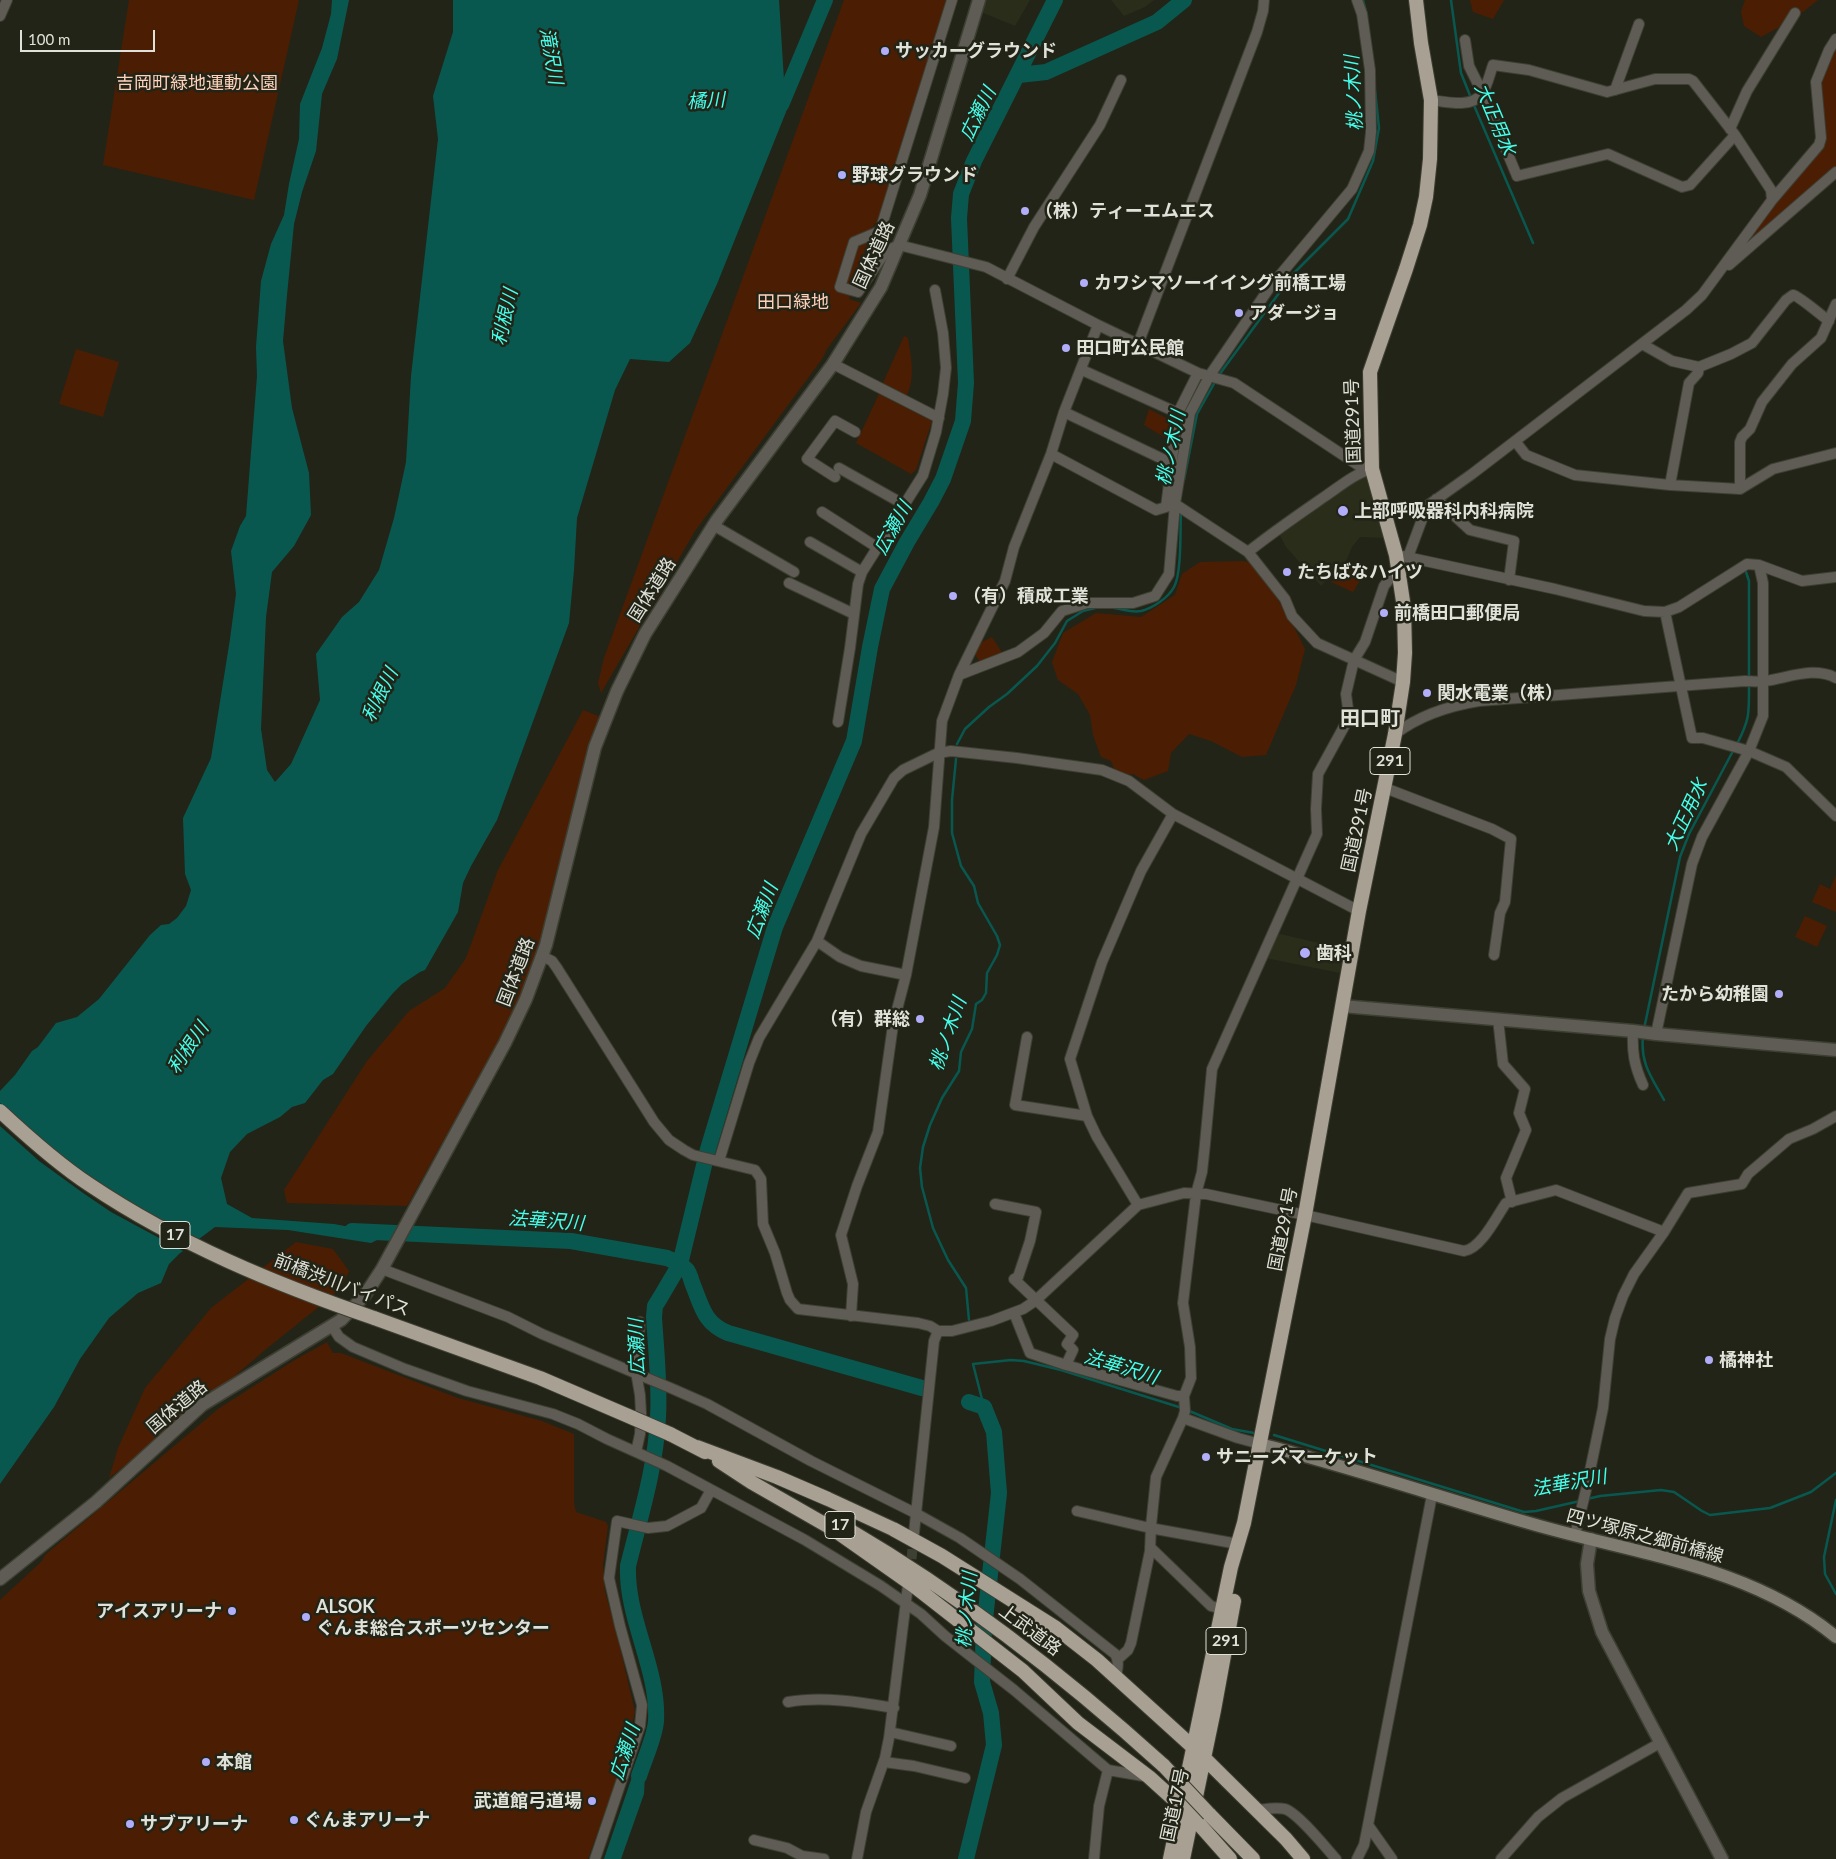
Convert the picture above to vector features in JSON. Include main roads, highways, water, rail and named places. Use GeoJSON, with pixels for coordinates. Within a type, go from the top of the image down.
{"type":"FeatureCollection","features":[{"type":"Feature","properties":{"kind":"highway","name":"国道291号"},"geometry":{"type":"LineString","coordinates":[[1198,1753],[1222,1609],[1231,1567],[1244,1523],[1305,1215],[1359,911],[1385,788],[1403,682],[1405,653],[1404,608],[1399,572],[1402,556],[1372,469],[1370,372],[1406,269],[1420,225],[1426,197],[1430,159],[1432,100],[1420,43],[1416,0]]}},
{"type":"Feature","properties":{"kind":"highway","name":"前橋渋川バイパス"},"geometry":{"type":"LineString","coordinates":[[0,1111],[46,1152],[89,1184],[146,1220],[234,1264],[305,1293],[540,1378],[697,1447]]}},
{"type":"Feature","properties":{"kind":"highway"},"geometry":{"type":"LineString","coordinates":[[697,1447],[777,1477],[836,1502],[920,1543],[1056,1628],[1097,1660],[1198,1753],[1257,1810],[1303,1859]]}},
{"type":"Feature","properties":{"kind":"highway"},"geometry":{"type":"LineString","coordinates":[[697,1447],[751,1482],[833,1529],[914,1586],[1023,1671],[1078,1723],[1149,1777],[1186,1810],[1230,1859]]}},
{"type":"Feature","properties":{"kind":"highway","name":"上武道路"},"geometry":{"type":"LineString","coordinates":[[697,1447],[865,1540],[977,1613],[1083,1695],[1164,1766],[1253,1859]]}},
{"type":"Feature","properties":{"kind":"highway","name":"国道291号"},"geometry":{"type":"LineString","coordinates":[[1198,1753],[1214,1710],[1242,1552],[1244,1523]]}},
{"type":"Feature","properties":{"kind":"highway","name":"国道17号"},"geometry":{"type":"LineString","coordinates":[[1170,1859],[1186,1810],[1198,1753]]}},
{"type":"Feature","properties":{"kind":"highway","name":"国道17号"},"geometry":{"type":"LineString","coordinates":[[1182,1859],[1186,1810]]}},
{"type":"Feature","properties":{"kind":"main road","name":"四ツ塚原之郷前橋線"},"geometry":{"type":"LineString","coordinates":[[1260,1444],[1575,1535],[1682,1562],[1754,1587],[1784,1601],[1836,1637]]}},
{"type":"Feature","properties":{"kind":"water"},"geometry":{"type":"Polygon","coordinates":[[[332,0],[349,0],[337,59],[322,94],[316,151],[302,192],[294,224],[283,341],[292,408],[309,473],[311,515],[294,546],[272,572],[266,617],[261,729],[267,770],[275,782],[291,764],[320,700],[316,654],[342,617],[359,602],[379,570],[394,518],[406,462],[411,376],[438,139],[433,96],[453,32],[453,0],[779,0],[786,112],[717,284],[690,343],[669,362],[630,359],[615,390],[577,518],[569,623],[497,820],[463,883],[458,912],[425,970],[402,984],[393,993],[366,1026],[333,1074],[323,1080],[305,1103],[292,1107],[280,1117],[247,1134],[230,1152],[221,1178],[227,1204],[252,1218],[334,1224],[371,1231],[379,1239],[371,1243],[288,1230],[215,1227],[179,1254],[169,1264],[161,1283],[138,1293],[109,1318],[80,1359],[54,1407],[0,1484],[0,1091],[56,1023],[77,1017],[99,999],[150,935],[161,925],[169,924],[177,918],[186,906],[191,890],[185,874],[183,818],[211,758],[230,639],[236,594],[231,551],[240,526],[246,516],[257,376],[256,347],[261,281],[271,244],[284,215],[299,139],[300,104],[322,48],[331,14],[332,0]]]}},
{"type":"Feature","properties":{"kind":"water"},"geometry":{"type":"Polygon","coordinates":[[[647,1733],[644,1794],[621,1859],[604,1859],[647,1733]]]}},
{"type":"Feature","properties":{"kind":"waterway","name":"橘川"},"geometry":{"type":"LineString","coordinates":[[770,108],[781,105],[825,0]]}},
{"type":"Feature","properties":{"kind":"waterway","name":"広瀬川"},"geometry":{"type":"LineString","coordinates":[[639,1776],[652,1741],[656,1721],[656,1702],[653,1682],[632,1605],[628,1566],[647,1492],[657,1436],[658,1367],[654,1317],[655,1306],[680,1264],[708,1149],[775,927],[854,741],[882,589],[943,479],[963,421],[966,383],[959,218],[961,194],[974,161],[1055,0]]}},
{"type":"Feature","properties":{"kind":"waterway"},"geometry":{"type":"LineString","coordinates":[[1019,75],[1046,72],[1157,22],[1184,0]]}},
{"type":"Feature","properties":{"kind":"waterway","name":"桃ノ木川"},"geometry":{"type":"LineString","coordinates":[[1363,0],[1367,15]]}},
{"type":"Feature","properties":{"kind":"waterway","name":"大正用水"},"geometry":{"type":"LineString","coordinates":[[1451,0],[1461,73],[1471,98]]}},
{"type":"Feature","properties":{"kind":"waterway","name":"桃ノ木川"},"geometry":{"type":"LineString","coordinates":[[1219,375],[1293,274],[1348,219],[1373,161],[1379,128],[1375,90]]}},
{"type":"Feature","properties":{"kind":"waterway","name":"大正用水"},"geometry":{"type":"LineString","coordinates":[[1473,103],[1533,243]]}},
{"type":"Feature","properties":{"kind":"waterway","name":"桃ノ木川"},"geometry":{"type":"LineString","coordinates":[[1184,480],[1197,414],[1215,382]]}},
{"type":"Feature","properties":{"kind":"waterway","name":"桃ノ木川"},"geometry":{"type":"LineString","coordinates":[[1114,608],[1131,611],[1141,611],[1150,608],[1160,602],[1174,587],[1177,580],[1180,550],[1181,510]]}},
{"type":"Feature","properties":{"kind":"waterway","name":"大正用水"},"geometry":{"type":"LineString","coordinates":[[1746,572],[1749,581],[1749,679]]}},
{"type":"Feature","properties":{"kind":"waterway","name":"桃ノ木川"},"geometry":{"type":"LineString","coordinates":[[957,744],[965,729],[1037,666],[1055,643],[1067,621],[1083,611],[1099,607]]}},
{"type":"Feature","properties":{"kind":"waterway","name":"大正用水"},"geometry":{"type":"LineString","coordinates":[[1737,744],[1748,716],[1749,685]]}},
{"type":"Feature","properties":{"kind":"waterway","name":"大正用水"},"geometry":{"type":"LineString","coordinates":[[1644,1029],[1680,857],[1689,834],[1734,749]]}},
{"type":"Feature","properties":{"kind":"waterway","name":"桃ノ木川"},"geometry":{"type":"LineString","coordinates":[[956,759],[952,800],[952,833],[961,866],[974,886],[978,903],[997,936],[1000,945],[987,973],[986,993],[982,1000],[976,1004],[972,1029],[961,1052],[959,1071],[942,1098],[930,1125],[923,1147],[920,1168],[922,1187],[933,1228],[948,1260],[966,1288],[969,1320]]}},
{"type":"Feature","properties":{"kind":"waterway","name":"大正用水"},"geometry":{"type":"LineString","coordinates":[[1643,1037],[1645,1063],[1664,1100]]}},
{"type":"Feature","properties":{"kind":"waterway","name":"法華沢川"},"geometry":{"type":"LineString","coordinates":[[352,1231],[571,1241],[667,1258],[680,1264],[687,1270],[705,1314],[720,1329],[728,1333],[922,1388]]}},
{"type":"Feature","properties":{"kind":"waterway","name":"法華沢川"},"geometry":{"type":"LineString","coordinates":[[984,1407],[973,1364],[1011,1360],[1024,1361],[1061,1370],[1182,1408]]}},
{"type":"Feature","properties":{"kind":"waterway","name":"桃ノ木川"},"geometry":{"type":"LineString","coordinates":[[966,1859],[994,1745],[991,1713],[982,1682],[984,1628],[999,1493],[994,1432],[984,1407],[969,1402]]}},
{"type":"Feature","properties":{"kind":"waterway","name":"法華沢川"},"geometry":{"type":"LineString","coordinates":[[1187,1410],[1232,1429],[1254,1433]]}},
{"type":"Feature","properties":{"kind":"waterway","name":"法華沢川"},"geometry":{"type":"LineString","coordinates":[[1274,1435],[1524,1512],[1580,1501]]}},
{"type":"Feature","properties":{"kind":"waterway","name":"法華沢川"},"geometry":{"type":"LineString","coordinates":[[1587,1499],[1661,1490],[1674,1492],[1710,1515],[1770,1508],[1811,1492],[1836,1473]]}},
{"type":"Feature","properties":{"kind":"waterway","name":"大正用水"},"geometry":{"type":"LineString","coordinates":[[1836,1500],[1824,1557],[1825,1574],[1836,1594]]}},
{"type":"Feature","properties":{"kind":"tunnel"},"geometry":{"type":"LineString","coordinates":[[910,1574],[914,1534]]}},
{"type":"Feature","properties":{"kind":"place","name":"サッカーグラウンド"},"geometry":{"type":"Point","coordinates":[885,51]}},
{"type":"Feature","properties":{"kind":"place","name":"野球グラウンド"},"geometry":{"type":"Point","coordinates":[842,175]}},
{"type":"Feature","properties":{"kind":"place","name":"（株）ティーエムエス"},"geometry":{"type":"Point","coordinates":[1025,211]}},
{"type":"Feature","properties":{"kind":"place","name":"カワシマソーイイング前橋工場"},"geometry":{"type":"Point","coordinates":[1084,283]}},
{"type":"Feature","properties":{"kind":"place","name":"アダージョ"},"geometry":{"type":"Point","coordinates":[1239,313]}},
{"type":"Feature","properties":{"kind":"place","name":"田口町公民館"},"geometry":{"type":"Point","coordinates":[1066,348]}},
{"type":"Feature","properties":{"kind":"place","name":"上部呼吸器科内科病院"},"geometry":{"type":"Point","coordinates":[1343,511]}},
{"type":"Feature","properties":{"kind":"place","name":"たちばなハイツ"},"geometry":{"type":"Point","coordinates":[1287,572]}},
{"type":"Feature","properties":{"kind":"place","name":"（有）積成工業"},"geometry":{"type":"Point","coordinates":[953,596]}},
{"type":"Feature","properties":{"kind":"place","name":"前橋田口郵便局"},"geometry":{"type":"Point","coordinates":[1384,613]}},
{"type":"Feature","properties":{"kind":"place","name":"関水電業（株）"},"geometry":{"type":"Point","coordinates":[1427,693]}},
{"type":"Feature","properties":{"kind":"place","name":"歯科"},"geometry":{"type":"Point","coordinates":[1305,953]}},
{"type":"Feature","properties":{"kind":"place","name":"たから幼稚園"},"geometry":{"type":"Point","coordinates":[1779,994]}},
{"type":"Feature","properties":{"kind":"place","name":"（有）群総"},"geometry":{"type":"Point","coordinates":[920,1019]}},
{"type":"Feature","properties":{"kind":"place","name":"橘神社"},"geometry":{"type":"Point","coordinates":[1709,1360]}},
{"type":"Feature","properties":{"kind":"place","name":"サニーズマーケット"},"geometry":{"type":"Point","coordinates":[1206,1457]}},
{"type":"Feature","properties":{"kind":"place","name":"アイスアリーナ"},"geometry":{"type":"Point","coordinates":[232,1611]}},
{"type":"Feature","properties":{"kind":"place","name":"ALSOK ぐんま総合スポーツセンター"},"geometry":{"type":"Point","coordinates":[306,1617]}},
{"type":"Feature","properties":{"kind":"place","name":"本館"},"geometry":{"type":"Point","coordinates":[206,1762]}},
{"type":"Feature","properties":{"kind":"place","name":"武道館弓道場"},"geometry":{"type":"Point","coordinates":[592,1801]}},
{"type":"Feature","properties":{"kind":"place","name":"ぐんまアリーナ"},"geometry":{"type":"Point","coordinates":[294,1820]}},
{"type":"Feature","properties":{"kind":"place","name":"サブアリーナ"},"geometry":{"type":"Point","coordinates":[130,1824]}},
{"type":"Feature","properties":{"kind":"district","name":"田口町"},"geometry":{"type":"Point","coordinates":[1370,719]}},
{"type":"Feature","properties":{"kind":"water label","name":"滝沢川"},"geometry":{"type":"Point","coordinates":[551,56]}},
{"type":"Feature","properties":{"kind":"water label","name":"利根川"},"geometry":{"type":"Point","coordinates":[505,317]}},
{"type":"Feature","properties":{"kind":"water label","name":"利根川"},"geometry":{"type":"Point","coordinates":[380,695]}},
{"type":"Feature","properties":{"kind":"water label","name":"利根川"},"geometry":{"type":"Point","coordinates":[188,1048]}},
{"type":"Feature","properties":{"kind":"park label","name":"吉岡町緑地運動公園"},"geometry":{"type":"Point","coordinates":[197,83]}},
{"type":"Feature","properties":{"kind":"park label","name":"田口緑地"},"geometry":{"type":"Point","coordinates":[793,302]}}]}
